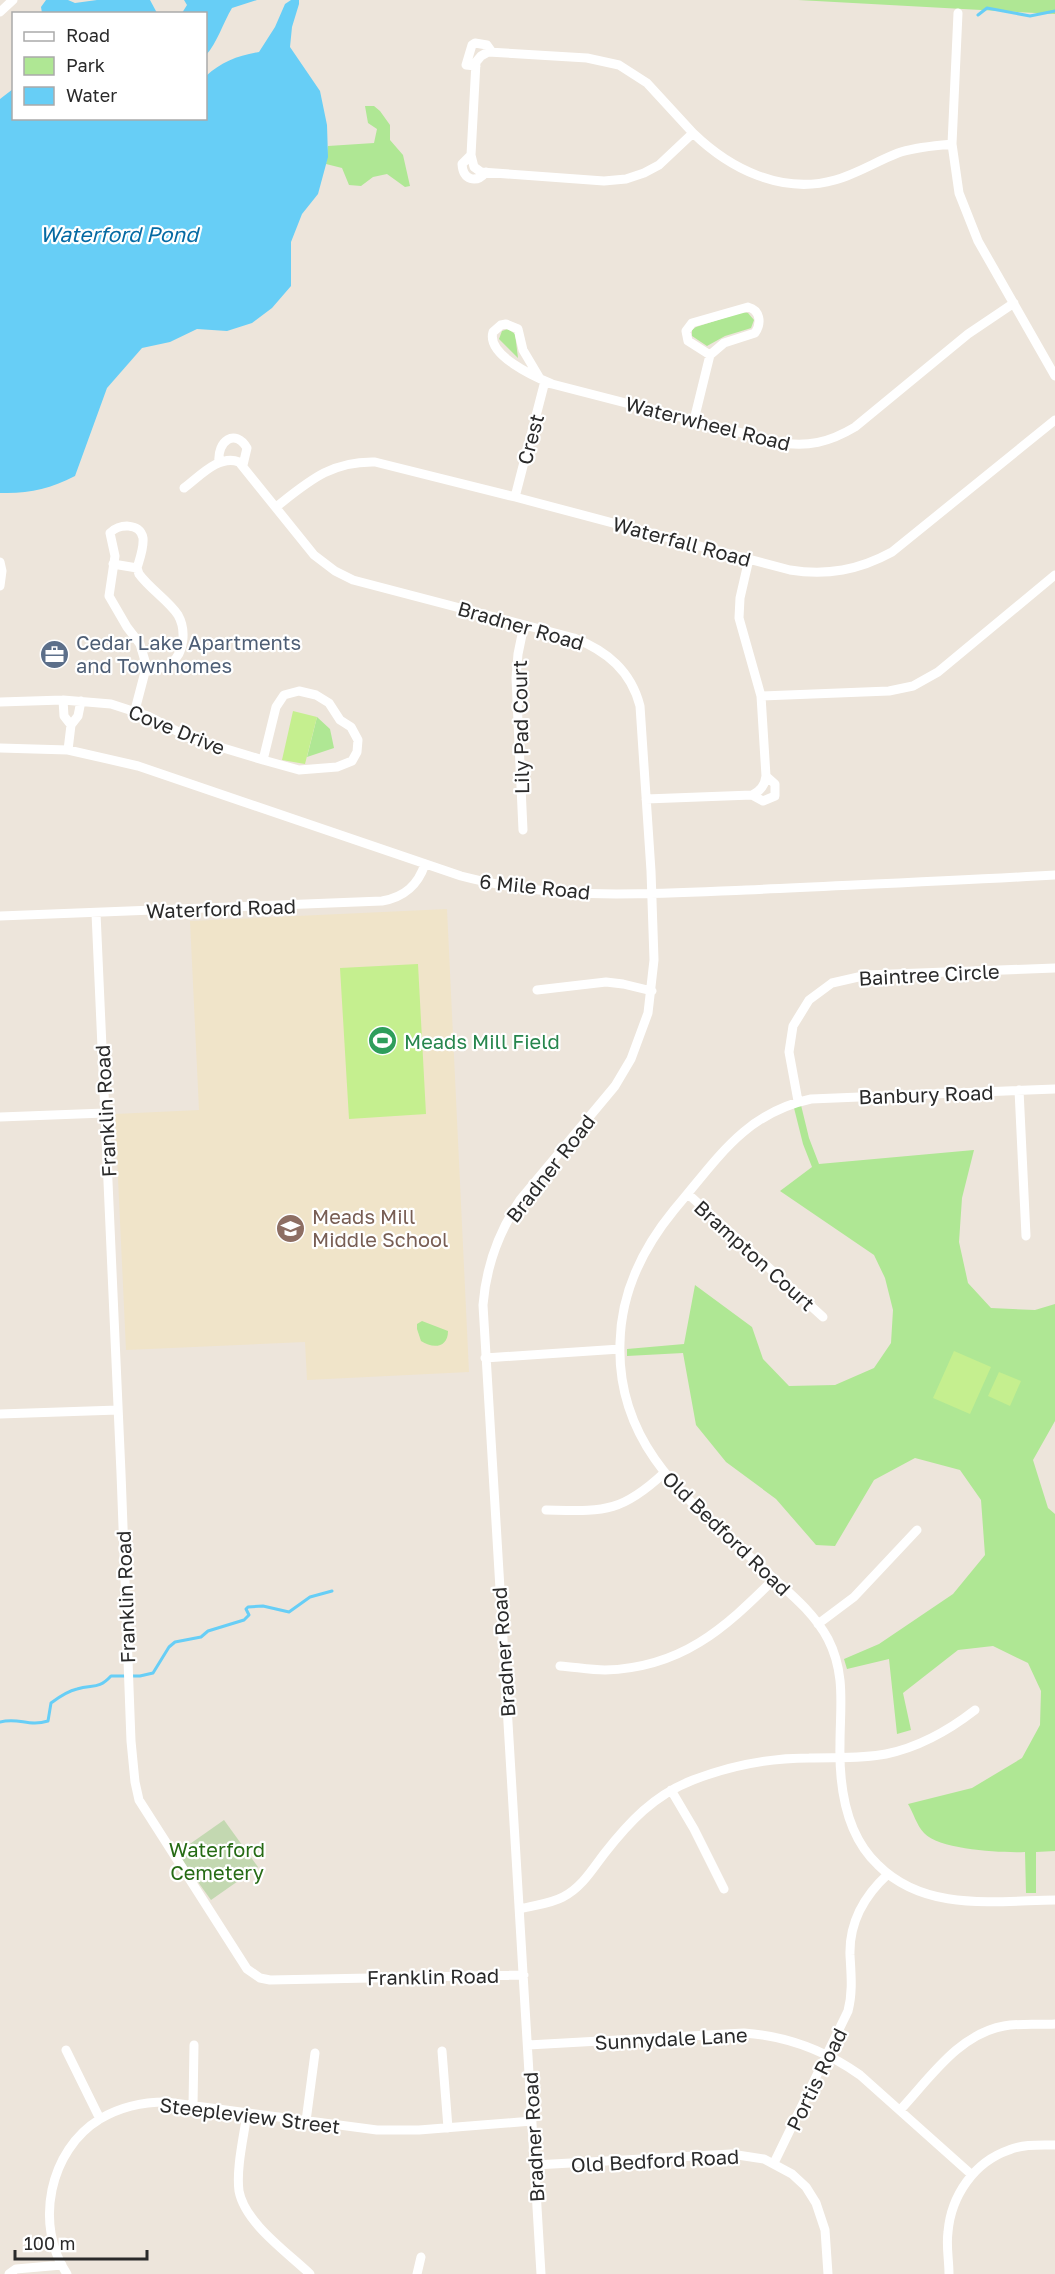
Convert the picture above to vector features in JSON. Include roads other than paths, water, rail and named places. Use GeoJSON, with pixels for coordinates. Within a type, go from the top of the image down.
{"type":"FeatureCollection","features":[{"type":"Feature","properties":{"kind":"street"},"geometry":{"type":"LineString","coordinates":[[0,12],[13,0]]}},
{"type":"Feature","properties":{"kind":"street"},"geometry":{"type":"LineString","coordinates":[[958,13],[952,144],[956,182],[978,242],[1055,376]]}},
{"type":"Feature","properties":{"kind":"street"},"geometry":{"type":"LineString","coordinates":[[476,66],[466,64],[472,45],[481,43],[487,45],[492,52]]}},
{"type":"Feature","properties":{"kind":"street"},"geometry":{"type":"LineString","coordinates":[[693,133],[659,165],[626,179],[604,181],[482,172],[474,166],[471,155],[476,66],[481,56],[492,52],[587,58],[619,65],[647,83],[693,133],[713,151],[737,166],[773,181],[797,184],[833,181],[903,151],[952,144]]}},
{"type":"Feature","properties":{"kind":"street","name":"Waterwheel Road"},"geometry":{"type":"LineString","coordinates":[[542,379],[523,350],[518,328],[506,324],[497,327],[491,336],[496,348],[519,368],[542,379],[786,444],[808,445],[829,441],[855,427],[968,333],[1014,303]]}},
{"type":"Feature","properties":{"kind":"street"},"geometry":{"type":"LineString","coordinates":[[694,420],[710,355],[724,343],[755,333],[759,325],[755,310],[741,308],[689,325],[686,331],[688,340],[710,355]]}},
{"type":"Feature","properties":{"kind":"street","name":"Crest"},"geometry":{"type":"LineString","coordinates":[[515,497],[542,379]]}},
{"type":"Feature","properties":{"kind":"street","name":"Waterfall Road"},"geometry":{"type":"LineString","coordinates":[[276,507],[324,472],[363,462],[387,464],[790,570],[815,573],[849,570],[876,561],[906,542],[1055,420]]}},
{"type":"Feature","properties":{"kind":"street","name":"Bradner Road"},"geometry":{"type":"LineString","coordinates":[[184,489],[219,462],[218,454],[223,442],[238,439],[247,448],[243,465],[314,555],[327,566],[344,576],[589,644],[612,658],[626,674],[635,689],[640,706],[651,871],[654,960],[652,991],[642,1035],[622,1075],[607,1097],[520,1200],[500,1233],[489,1262],[484,1292],[485,1358],[542,2274]]}},
{"type":"Feature","properties":{"kind":"street"},"geometry":{"type":"LineString","coordinates":[[219,462],[234,460],[243,465]]}},
{"type":"Feature","properties":{"kind":"street"},"geometry":{"type":"LineString","coordinates":[[135,710],[146,661],[140,644],[109,596],[115,556],[110,533],[116,527],[132,527],[140,532],[143,538],[142,552],[137,568],[146,583],[178,615],[183,628],[180,653],[171,663],[145,672]]}},
{"type":"Feature","properties":{"kind":"street"},"geometry":{"type":"LineString","coordinates":[[749,559],[740,598],[740,618],[761,696],[766,776],[763,787],[752,795]]}},
{"type":"Feature","properties":{"kind":"street"},"geometry":{"type":"LineString","coordinates":[[0,562],[2,571],[0,586]]}},
{"type":"Feature","properties":{"kind":"street"},"geometry":{"type":"LineString","coordinates":[[113,564],[137,568]]}},
{"type":"Feature","properties":{"kind":"street"},"geometry":{"type":"LineString","coordinates":[[761,696],[889,692],[913,686],[938,672],[1055,575]]}},
{"type":"Feature","properties":{"kind":"street","name":"Lily Pad Court"},"geometry":{"type":"LineString","coordinates":[[523,830],[516,678],[524,625]]}},
{"type":"Feature","properties":{"kind":"street","name":"Cove Drive"},"geometry":{"type":"LineString","coordinates":[[0,702],[63,700],[111,704],[135,710],[190,738],[263,760],[299,770],[337,767],[352,761],[357,752],[358,740],[351,727],[340,720],[329,703],[316,695],[299,691],[284,694],[276,707],[263,760]]}},
{"type":"Feature","properties":{"kind":"street"},"geometry":{"type":"LineString","coordinates":[[63,700],[64,716],[71,725]]}},
{"type":"Feature","properties":{"kind":"street"},"geometry":{"type":"LineString","coordinates":[[68,750],[71,725],[78,716],[81,701]]}},
{"type":"Feature","properties":{"kind":"street","name":"6 Mile Road"},"geometry":{"type":"LineString","coordinates":[[0,748],[68,750],[138,766],[425,864],[483,882],[524,889],[574,894],[650,894],[1055,875]]}},
{"type":"Feature","properties":{"kind":"street"},"geometry":{"type":"LineString","coordinates":[[646,799],[752,795],[763,801],[775,796],[776,784],[766,776]]}},
{"type":"Feature","properties":{"kind":"street","name":"Waterford Road"},"geometry":{"type":"LineString","coordinates":[[0,916],[382,901],[409,891],[421,876],[425,864]]}},
{"type":"Feature","properties":{"kind":"street","name":"Franklin Road"},"geometry":{"type":"LineString","coordinates":[[96,913],[131,1741],[139,1800],[247,1969],[252,1973],[270,1980],[524,1975]]}},
{"type":"Feature","properties":{"kind":"street","name":"Baintree Circle"},"geometry":{"type":"LineString","coordinates":[[798,1101],[789,1052],[793,1026],[809,1000],[832,983],[867,975],[1055,968]]}},
{"type":"Feature","properties":{"kind":"street"},"geometry":{"type":"LineString","coordinates":[[537,990],[606,982],[652,991]]}},
{"type":"Feature","properties":{"kind":"street","name":"Banbury Road"},"geometry":{"type":"LineString","coordinates":[[798,1101],[826,1097],[1055,1089]]}},
{"type":"Feature","properties":{"kind":"street"},"geometry":{"type":"LineString","coordinates":[[1019,1090],[1026,1236]]}},
{"type":"Feature","properties":{"kind":"street","name":"Old Bedford Road"},"geometry":{"type":"LineString","coordinates":[[798,1101],[772,1111],[745,1129],[660,1227],[637,1266],[623,1309],[620,1350],[622,1384],[631,1416],[646,1448],[664,1473],[801,1604],[828,1639],[841,1678],[840,1758],[844,1796],[853,1828],[868,1854],[888,1874],[915,1891],[945,1900],[1055,1900]]}},
{"type":"Feature","properties":{"kind":"street"},"geometry":{"type":"LineString","coordinates":[[0,1117],[105,1113]]}},
{"type":"Feature","properties":{"kind":"street","name":"Brampton Court"},"geometry":{"type":"LineString","coordinates":[[688,1194],[823,1317]]}},
{"type":"Feature","properties":{"kind":"street"},"geometry":{"type":"LineString","coordinates":[[485,1358],[620,1350]]}},
{"type":"Feature","properties":{"kind":"street"},"geometry":{"type":"LineString","coordinates":[[0,1414],[118,1410]]}},
{"type":"Feature","properties":{"kind":"street"},"geometry":{"type":"LineString","coordinates":[[546,1510],[587,1511],[614,1507],[643,1492],[664,1473]]}},
{"type":"Feature","properties":{"kind":"street"},"geometry":{"type":"LineString","coordinates":[[818,1624],[854,1597],[917,1530]]}},
{"type":"Feature","properties":{"kind":"street"},"geometry":{"type":"LineString","coordinates":[[560,1666],[616,1669],[672,1656],[717,1632],[774,1579]]}},
{"type":"Feature","properties":{"kind":"street"},"geometry":{"type":"LineString","coordinates":[[519,1909],[554,1901],[574,1890],[633,1819],[651,1803],[671,1790],[707,1774],[793,1759],[886,1754],[915,1746],[949,1730],[975,1710]]}},
{"type":"Feature","properties":{"kind":"street"},"geometry":{"type":"LineString","coordinates":[[671,1790],[694,1828],[724,1889]]}},
{"type":"Feature","properties":{"kind":"street","name":"Portis Road"},"geometry":{"type":"LineString","coordinates":[[774,2163],[845,2019],[852,1984],[850,1944],[855,1920],[869,1894],[888,1874]]}},
{"type":"Feature","properties":{"kind":"street"},"geometry":{"type":"LineString","coordinates":[[901,2109],[951,2055],[974,2037],[1004,2026],[1055,2024]]}},
{"type":"Feature","properties":{"kind":"street","name":"Sunnydale Lane"},"geometry":{"type":"LineString","coordinates":[[528,2045],[744,2033],[775,2037],[828,2055],[860,2074],[972,2175]]}},
{"type":"Feature","properties":{"kind":"street"},"geometry":{"type":"LineString","coordinates":[[194,2044],[194,2106]]}},
{"type":"Feature","properties":{"kind":"street"},"geometry":{"type":"LineString","coordinates":[[66,2050],[100,2119]]}},
{"type":"Feature","properties":{"kind":"street"},"geometry":{"type":"LineString","coordinates":[[442,2051],[448,2128]]}},
{"type":"Feature","properties":{"kind":"street"},"geometry":{"type":"LineString","coordinates":[[306,2121],[315,2053]]}},
{"type":"Feature","properties":{"kind":"street","name":"Steepleview Street"},"geometry":{"type":"LineString","coordinates":[[9,2274],[16,2270],[65,2270],[54,2243],[50,2225],[53,2185],[59,2166],[69,2149],[82,2134],[100,2119],[123,2109],[146,2103],[166,2102],[377,2130],[448,2128],[532,2121]]}},
{"type":"Feature","properties":{"kind":"street"},"geometry":{"type":"LineString","coordinates":[[247,2113],[239,2174],[242,2200],[253,2220],[310,2274]]}},
{"type":"Feature","properties":{"kind":"street"},"geometry":{"type":"LineString","coordinates":[[949,2274],[950,2216],[955,2201],[972,2175],[989,2160],[1009,2150],[1024,2146],[1055,2145]]}},
{"type":"Feature","properties":{"kind":"street","name":"Old Bedford Road"},"geometry":{"type":"LineString","coordinates":[[535,2165],[731,2154],[754,2156],[774,2163]]}},
{"type":"Feature","properties":{"kind":"street"},"geometry":{"type":"LineString","coordinates":[[774,2163],[799,2180],[816,2203],[825,2230],[828,2274]]}},
{"type":"Feature","properties":{"kind":"street"},"geometry":{"type":"LineString","coordinates":[[417,2274],[421,2257]]}},
{"type":"Feature","properties":{"kind":"water"},"geometry":{"type":"Polygon","coordinates":[[[46,0],[68,0],[75,3],[97,0],[150,0],[156,12],[42,12],[41,7],[46,0]]]}},
{"type":"Feature","properties":{"kind":"water"},"geometry":{"type":"Polygon","coordinates":[[[184,0],[257,0],[232,8],[207,54],[207,12],[183,12],[187,5],[184,0]]]}},
{"type":"Feature","properties":{"kind":"water","name":"Waterford Pond"},"geometry":{"type":"Polygon","coordinates":[[[291,0],[299,0],[290,47],[320,91],[327,125],[328,157],[318,194],[302,214],[291,242],[291,286],[272,308],[252,323],[227,331],[197,329],[170,342],[142,348],[107,388],[75,476],[39,490],[0,493],[0,99],[12,90],[12,120],[207,120],[207,75],[231,60],[259,52],[275,27],[285,4],[291,0]]]}},
{"type":"Feature","properties":{"kind":"waterway"},"geometry":{"type":"LineString","coordinates":[[978,15],[987,8],[1030,16],[1055,11]]}},
{"type":"Feature","properties":{"kind":"waterway"},"geometry":{"type":"LineString","coordinates":[[0,1722],[41,1723],[48,1721],[51,1703],[64,1694],[99,1685],[111,1676],[140,1676],[153,1673],[169,1647],[175,1642],[201,1637],[208,1631],[244,1620],[249,1615],[246,1609],[248,1607],[263,1606],[289,1612],[310,1597],[332,1591]]}},
{"type":"Feature","properties":{"kind":"place","name":"Cedar Lake Apartments and Townhomes"},"geometry":{"type":"Point","coordinates":[55,654]}},
{"type":"Feature","properties":{"kind":"place","name":"Meads Mill Field"},"geometry":{"type":"Point","coordinates":[383,1041]}},
{"type":"Feature","properties":{"kind":"place","name":"Meads Mill Middle School"},"geometry":{"type":"Point","coordinates":[291,1228]}},
{"type":"Feature","properties":{"kind":"park label","name":"Waterford Cemetery"},"geometry":{"type":"Point","coordinates":[217,1860]}}]}
